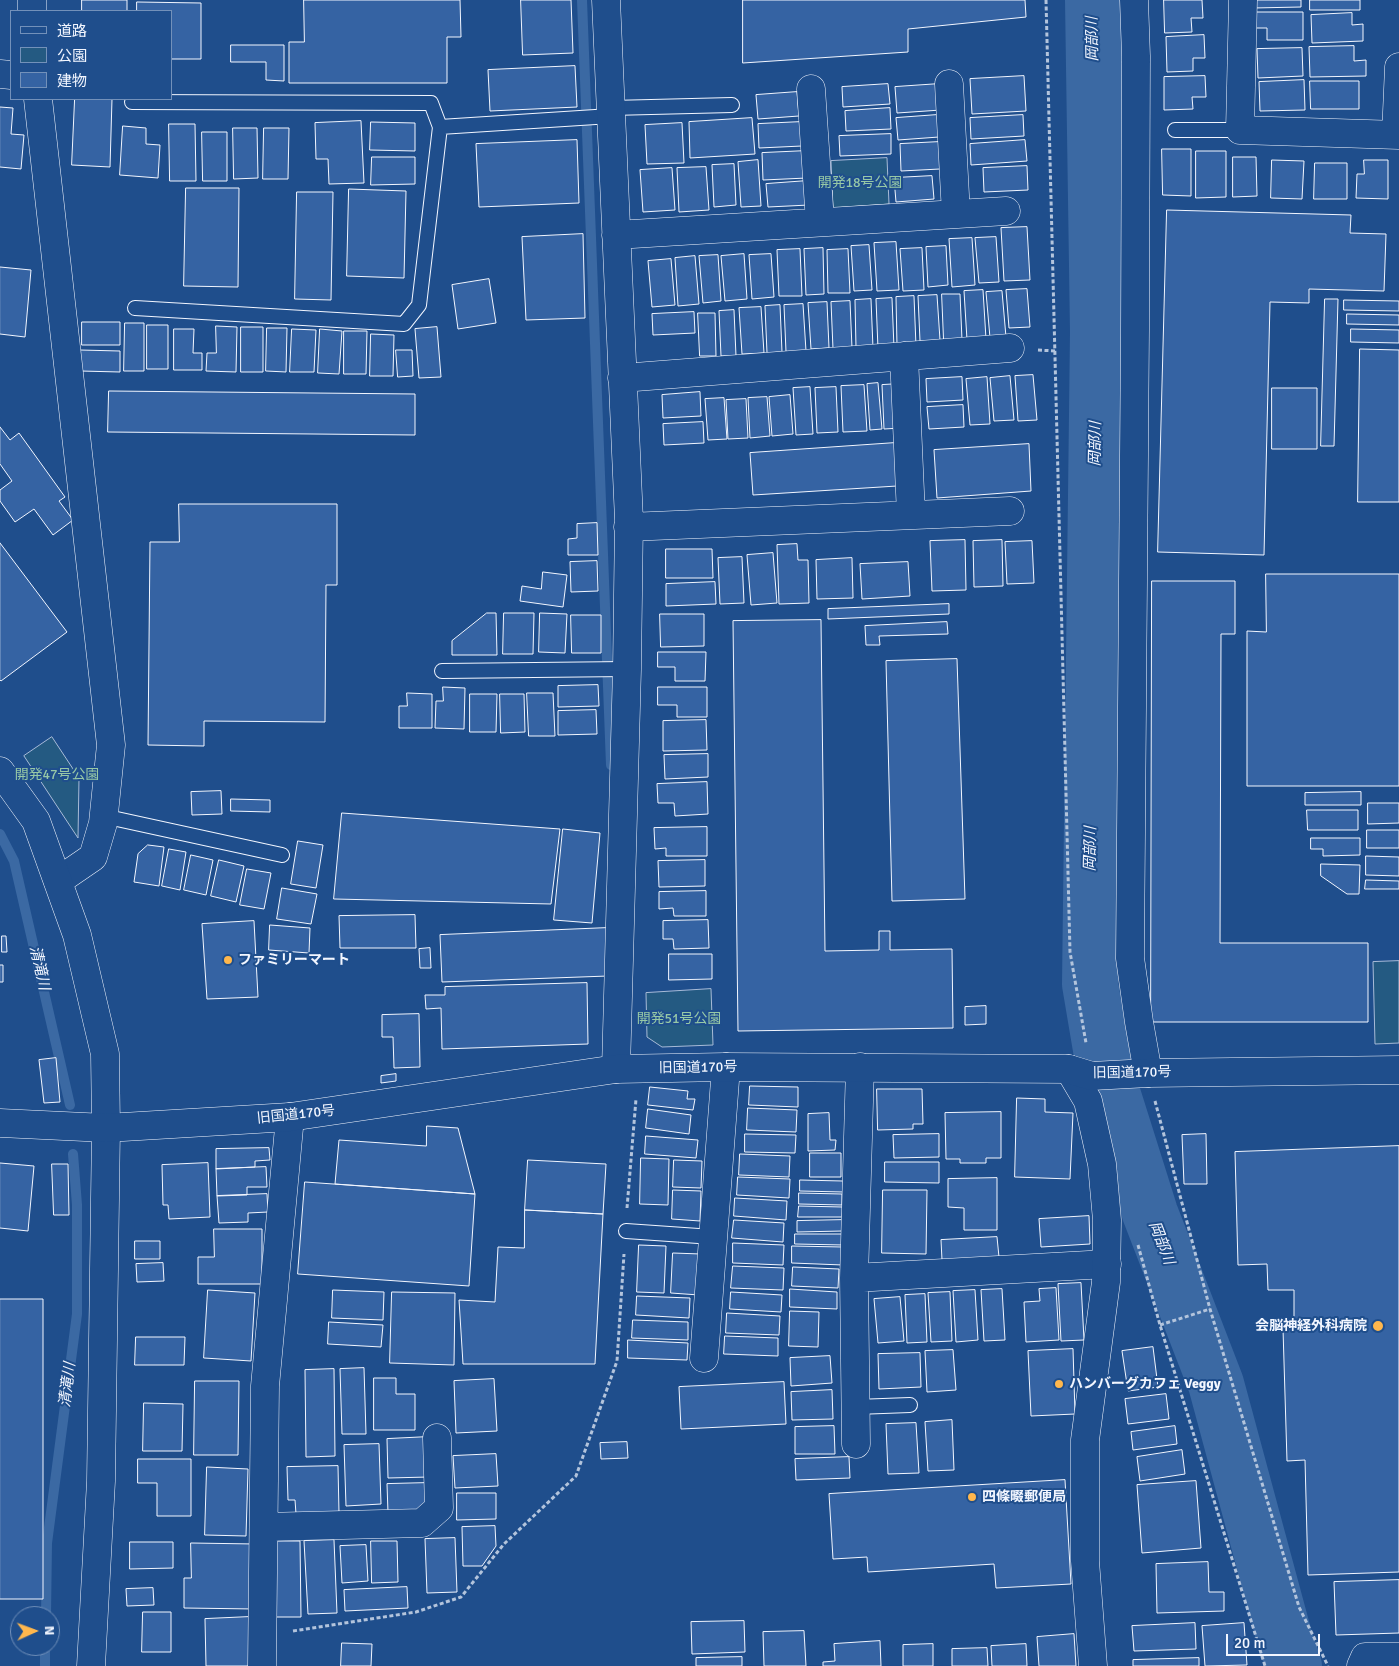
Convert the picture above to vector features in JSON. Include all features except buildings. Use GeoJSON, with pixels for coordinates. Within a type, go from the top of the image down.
{"type":"FeatureCollection","features":[{"type":"Feature","properties":{"kind":"main road"},"geometry":{"type":"LineString","coordinates":[[606,0],[606,114],[616,235],[628,527],[621,669],[627,1069]]}},
{"type":"Feature","properties":{"kind":"main road"},"geometry":{"type":"LineString","coordinates":[[1134,0],[1136,56],[1136,330],[1130,958],[1148,1073]]}},
{"type":"Feature","properties":{"kind":"main road"},"geometry":{"type":"LineString","coordinates":[[1244,0],[1240,130],[1398,135],[1399,67]]}},
{"type":"Feature","properties":{"kind":"main road"},"geometry":{"type":"LineString","coordinates":[[949,84],[956,214]]}},
{"type":"Feature","properties":{"kind":"main road"},"geometry":{"type":"LineString","coordinates":[[811,89],[820,222]]}},
{"type":"Feature","properties":{"kind":"main road"},"geometry":{"type":"LineString","coordinates":[[38,100],[111,745],[103,816],[93,857],[58,881]]}},
{"type":"Feature","properties":{"kind":"main road"},"geometry":{"type":"LineString","coordinates":[[616,235],[1006,211]]}},
{"type":"Feature","properties":{"kind":"main road"},"geometry":{"type":"LineString","coordinates":[[622,378],[1010,348]]}},
{"type":"Feature","properties":{"kind":"main road"},"geometry":{"type":"LineString","coordinates":[[904,356],[911,515]]}},
{"type":"Feature","properties":{"kind":"main road"},"geometry":{"type":"LineString","coordinates":[[628,527],[1010,511]]}},
{"type":"Feature","properties":{"kind":"main road"},"geometry":{"type":"LineString","coordinates":[[0,772],[36,821],[77,934],[105,1054],[106,1128],[101,1481],[91,1666]]}},
{"type":"Feature","properties":{"kind":"main road"},"geometry":{"type":"LineString","coordinates":[[704,1358],[726,1067]]}},
{"type":"Feature","properties":{"kind":"main road"},"geometry":{"type":"LineString","coordinates":[[856,1444],[854,1278],[860,1067]]}},
{"type":"Feature","properties":{"kind":"main road","name":"旧国道170号"},"geometry":{"type":"LineString","coordinates":[[0,1123],[106,1128],[290,1117],[627,1069],[860,1067],[1148,1073],[1399,1070]]}},
{"type":"Feature","properties":{"kind":"main road"},"geometry":{"type":"LineString","coordinates":[[1080,1072],[1102,1164],[1107,1220],[1106,1282],[1085,1440],[1085,1561],[1093,1666]]}},
{"type":"Feature","properties":{"kind":"main road"},"geometry":{"type":"LineString","coordinates":[[262,1666],[266,1386],[290,1117]]}},
{"type":"Feature","properties":{"kind":"main road"},"geometry":{"type":"LineString","coordinates":[[854,1278],[1107,1264]]}},
{"type":"Feature","properties":{"kind":"main road"},"geometry":{"type":"LineString","coordinates":[[264,1527],[422,1523],[439,1508],[437,1438]]}},
{"type":"Feature","properties":{"kind":"main road"},"geometry":{"type":"LineString","coordinates":[[1361,1666],[1365,1657],[1399,1657]]}},
{"type":"Feature","properties":{"kind":"lane"},"geometry":{"type":"LineString","coordinates":[[132,102],[431,104],[440,127],[419,305],[404,324],[134,308]]}},
{"type":"Feature","properties":{"kind":"lane"},"geometry":{"type":"LineString","coordinates":[[440,127],[575,119],[606,114],[732,104]]}},
{"type":"Feature","properties":{"kind":"lane"},"geometry":{"type":"LineString","coordinates":[[1175,130],[1240,130]]}},
{"type":"Feature","properties":{"kind":"lane"},"geometry":{"type":"LineString","coordinates":[[442,671],[621,669]]}},
{"type":"Feature","properties":{"kind":"lane"},"geometry":{"type":"LineString","coordinates":[[103,816],[282,855]]}},
{"type":"Feature","properties":{"kind":"lane"},"geometry":{"type":"LineString","coordinates":[[626,1231],[713,1236]]}},
{"type":"Feature","properties":{"kind":"lane"},"geometry":{"type":"LineString","coordinates":[[856,1407],[910,1405]]}},
{"type":"Feature","properties":{"kind":"path"},"geometry":{"type":"LineString","coordinates":[[1046,0],[1070,952],[1080,1072]]}},
{"type":"Feature","properties":{"kind":"path"},"geometry":{"type":"LineString","coordinates":[[263,1636],[416,1612],[461,1597],[504,1544],[576,1476],[617,1361],[626,1231],[627,1069]]}},
{"type":"Feature","properties":{"kind":"path"},"geometry":{"type":"LineString","coordinates":[[1148,1073],[1210,1310],[1299,1607],[1328,1666]]}},
{"type":"Feature","properties":{"kind":"path"},"geometry":{"type":"LineString","coordinates":[[1135,1236],[1160,1325],[1265,1666]]}},
{"type":"Feature","properties":{"kind":"path"},"geometry":{"type":"LineString","coordinates":[[1160,1325],[1210,1310]]}},
{"type":"Feature","properties":{"kind":"green space","name":"開発18号公園"},"geometry":{"type":"Polygon","coordinates":[[[887,158],[889,204],[833,208],[831,161],[887,158]]]}},
{"type":"Feature","properties":{"kind":"green space","name":"開発47号公園"},"geometry":{"type":"Polygon","coordinates":[[[52,737],[79,778],[78,838],[24,756],[52,737]]]}},
{"type":"Feature","properties":{"kind":"green space"},"geometry":{"type":"Polygon","coordinates":[[[1399,961],[1399,1043],[1375,1044],[1373,962],[1399,961]]]}},
{"type":"Feature","properties":{"kind":"green space","name":"開発51号公園"},"geometry":{"type":"Polygon","coordinates":[[[711,989],[713,1045],[662,1047],[647,1037],[646,993],[711,989]]]}},
{"type":"Feature","properties":{"kind":"waterway"},"geometry":{"type":"LineString","coordinates":[[582,0],[611,765]]}},
{"type":"Feature","properties":{"kind":"waterway","name":"岡部川"},"geometry":{"type":"LineString","coordinates":[[1093,0],[1098,332],[1090,984],[1104,1067],[1150,1213],[1216,1384],[1284,1636],[1294,1666]]}},
{"type":"Feature","properties":{"kind":"waterway","name":"清滝川"},"geometry":{"type":"LineString","coordinates":[[0,834],[14,861],[70,1105]]}},
{"type":"Feature","properties":{"kind":"waterway","name":"清滝川"},"geometry":{"type":"LineString","coordinates":[[46,1606],[47,1543],[77,1314],[77,1205],[73,1154]]}},
{"type":"Feature","properties":{"kind":"waterway","name":"清滝川"},"geometry":{"type":"LineString","coordinates":[[45,1656],[45,1666]]}},
{"type":"Feature","properties":{"kind":"place","name":"ファミリーマート"},"geometry":{"type":"Point","coordinates":[228,960]}},
{"type":"Feature","properties":{"kind":"place","name":"会脳神経外科病院"},"geometry":{"type":"Point","coordinates":[1378,1326]}},
{"type":"Feature","properties":{"kind":"place","name":"ハンバーグカフェ Veggy"},"geometry":{"type":"Point","coordinates":[1059,1384]}},
{"type":"Feature","properties":{"kind":"place","name":"四條畷郵便局"},"geometry":{"type":"Point","coordinates":[972,1497]}}]}
